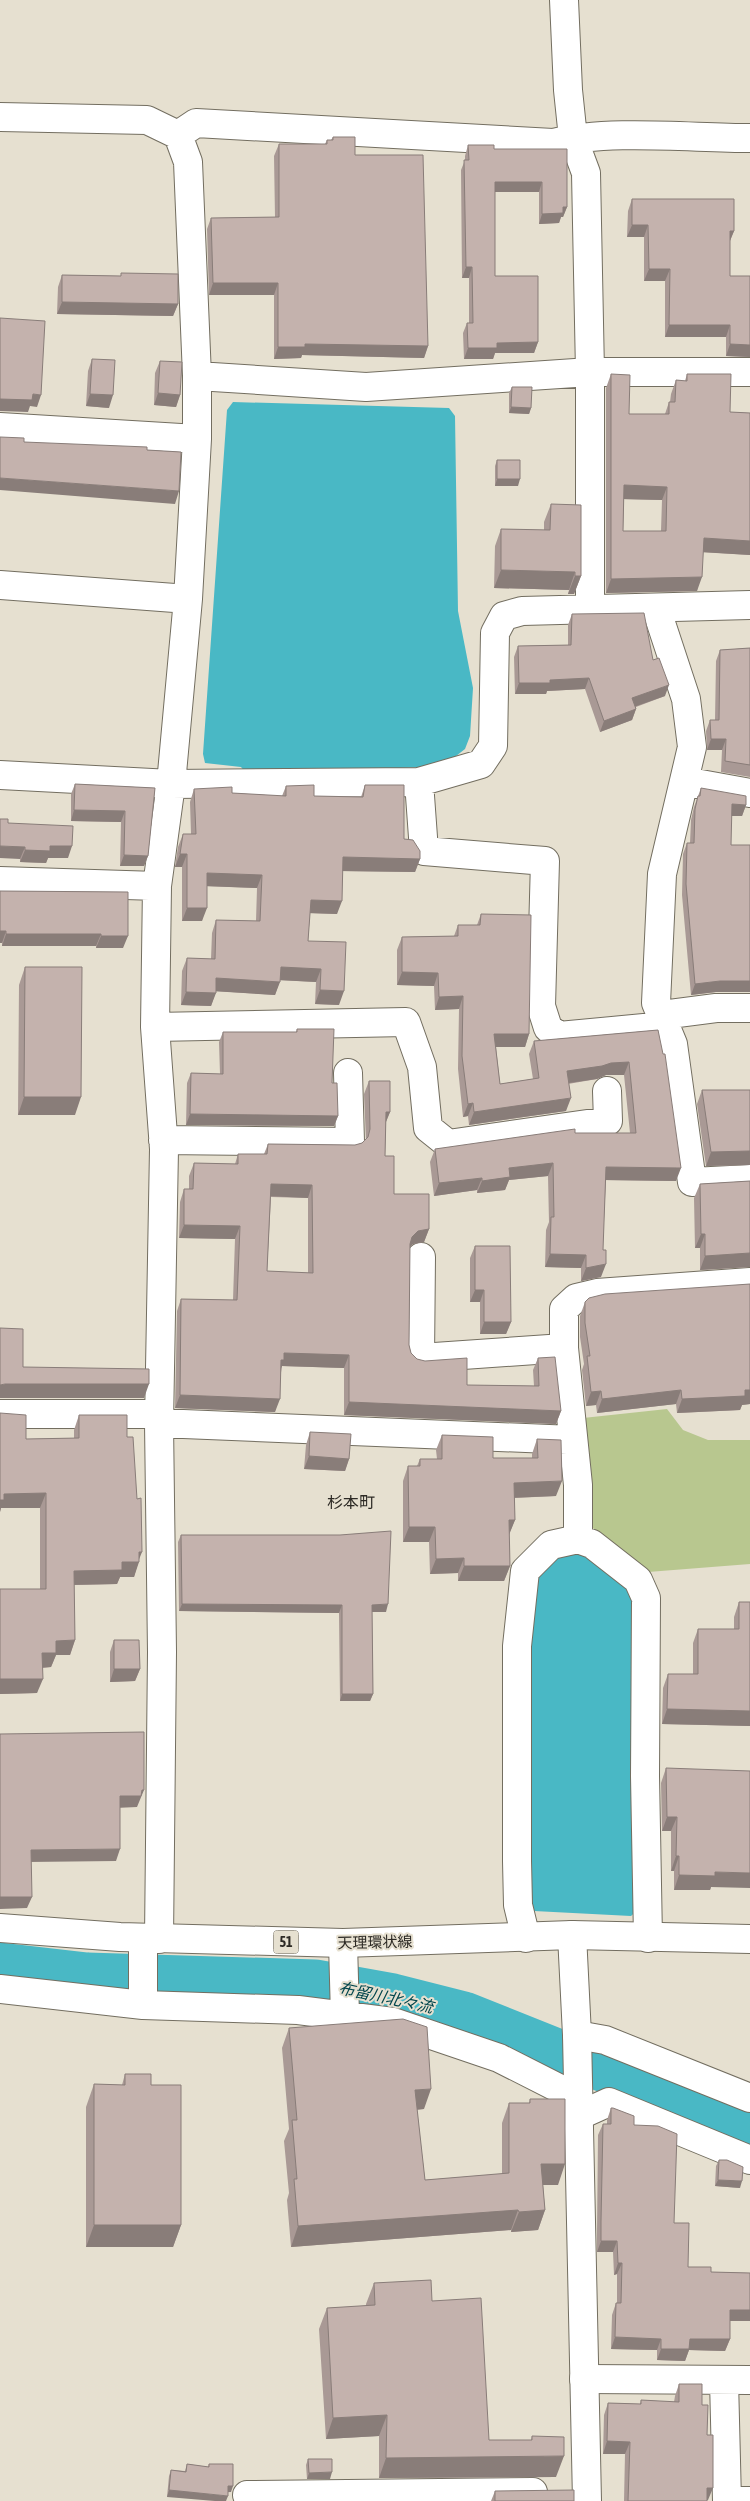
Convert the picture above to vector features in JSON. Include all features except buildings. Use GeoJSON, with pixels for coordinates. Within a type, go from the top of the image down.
{"type":"FeatureCollection","features":[{"type":"Feature","properties":{"kind":"street"},"geometry":{"type":"LineString","coordinates":[[564,0],[568,90],[573,138],[586,173],[590,372],[590,609]]}},
{"type":"Feature","properties":{"kind":"street"},"geometry":{"type":"LineString","coordinates":[[0,117],[147,120],[178,135],[188,162],[197,376],[197,439],[188,600],[171,784],[157,886],[155,1027],[164,1140],[159,1418],[162,1652],[151,1938],[142,2005]]}},
{"type":"Feature","properties":{"kind":"street"},"geometry":{"type":"LineString","coordinates":[[178,135],[196,123],[553,143],[573,138],[750,138]]}},
{"type":"Feature","properties":{"kind":"street"},"geometry":{"type":"LineString","coordinates":[[197,376],[366,387],[590,372],[750,372]]}},
{"type":"Feature","properties":{"kind":"street"},"geometry":{"type":"LineString","coordinates":[[0,427],[197,439]]}},
{"type":"Feature","properties":{"kind":"street"},"geometry":{"type":"LineString","coordinates":[[0,585],[188,600]]}},
{"type":"Feature","properties":{"kind":"street"},"geometry":{"type":"LineString","coordinates":[[0,775],[171,784],[419,782],[480,764],[493,746],[495,633],[504,616],[522,610],[750,605]]}},
{"type":"Feature","properties":{"kind":"street"},"geometry":{"type":"LineString","coordinates":[[656,608],[686,699],[692,747],[662,874],[656,1003],[673,1044],[692,1182],[750,1179]]}},
{"type":"Feature","properties":{"kind":"street"},"geometry":{"type":"LineString","coordinates":[[684,781],[750,793]]}},
{"type":"Feature","properties":{"kind":"street"},"geometry":{"type":"LineString","coordinates":[[419,782],[424,851],[545,861],[542,1006],[548,1028],[560,1036],[664,1020],[716,1008],[750,1008]]}},
{"type":"Feature","properties":{"kind":"street"},"geometry":{"type":"LineString","coordinates":[[0,881],[157,886]]}},
{"type":"Feature","properties":{"kind":"street"},"geometry":{"type":"LineString","coordinates":[[155,1027],[406,1022],[422,1067],[428,1128],[448,1144],[608,1121],[607,1091]]}},
{"type":"Feature","properties":{"kind":"street"},"geometry":{"type":"LineString","coordinates":[[164,1140],[350,1142],[348,1073]]}},
{"type":"Feature","properties":{"kind":"street"},"geometry":{"type":"LineString","coordinates":[[421,1257],[420,1358],[564,1348]]}},
{"type":"Feature","properties":{"kind":"street"},"geometry":{"type":"LineString","coordinates":[[578,1539],[578,1485],[564,1348],[564,1310],[576,1298],[597,1293],[750,1282]]}},
{"type":"Feature","properties":{"kind":"street"},"geometry":{"type":"LineString","coordinates":[[0,1414],[159,1418],[573,1440]]}},
{"type":"Feature","properties":{"kind":"street"},"geometry":{"type":"LineString","coordinates":[[526,1938],[518,1905],[517,1861],[517,1646],[525,1571],[551,1545],[578,1539],[592,1544],[638,1580],[646,1598],[645,1776],[648,1938]]}},
{"type":"Feature","properties":{"kind":"street","name":"天理環状線"},"geometry":{"type":"LineString","coordinates":[[0,1928],[151,1938],[342,1943],[572,1935],[750,1939]]}},
{"type":"Feature","properties":{"kind":"street"},"geometry":{"type":"LineString","coordinates":[[247,2495],[574,2494],[584,2380],[577,2035],[572,1935]]}},
{"type":"Feature","properties":{"kind":"street"},"geometry":{"type":"LineString","coordinates":[[342,1943],[346,2016]]}},
{"type":"Feature","properties":{"kind":"street"},"geometry":{"type":"LineString","coordinates":[[0,1989],[142,2005],[298,2010],[393,2022],[499,2058],[578,2102],[609,2102],[750,2160]]}},
{"type":"Feature","properties":{"kind":"street"},"geometry":{"type":"LineString","coordinates":[[577,2035],[605,2040],[750,2098]]}},
{"type":"Feature","properties":{"kind":"street"},"geometry":{"type":"LineString","coordinates":[[584,2380],[737,2380],[727,2500],[750,2501]]}},
{"type":"Feature","properties":{"kind":"green space"},"geometry":{"type":"Polygon","coordinates":[[[667,1409],[683,1430],[708,1440],[750,1440],[750,1564],[648,1572],[589,1525],[583,1418],[667,1409]]]}},
{"type":"Feature","properties":{"kind":"water"},"geometry":{"type":"Polygon","coordinates":[[[233,402],[449,408],[455,416],[458,611],[473,688],[470,736],[465,749],[447,763],[430,767],[246,773],[241,767],[205,763],[203,754],[227,410],[233,402]]]}},
{"type":"Feature","properties":{"kind":"water"},"geometry":{"type":"Polygon","coordinates":[[[582,1550],[636,1595],[640,1908],[631,1916],[534,1911],[523,1869],[525,1652],[535,1576],[555,1553],[582,1550]]]}},
{"type":"Feature","properties":{"kind":"waterway","name":"布留川北々流"},"geometry":{"type":"LineString","coordinates":[[0,1965],[87,1975],[315,1982],[393,1996],[464,2014],[750,2128]]}},
{"type":"Feature","properties":{"kind":"district","name":"杉本町"},"geometry":{"type":"Point","coordinates":[351,1502]}}]}
